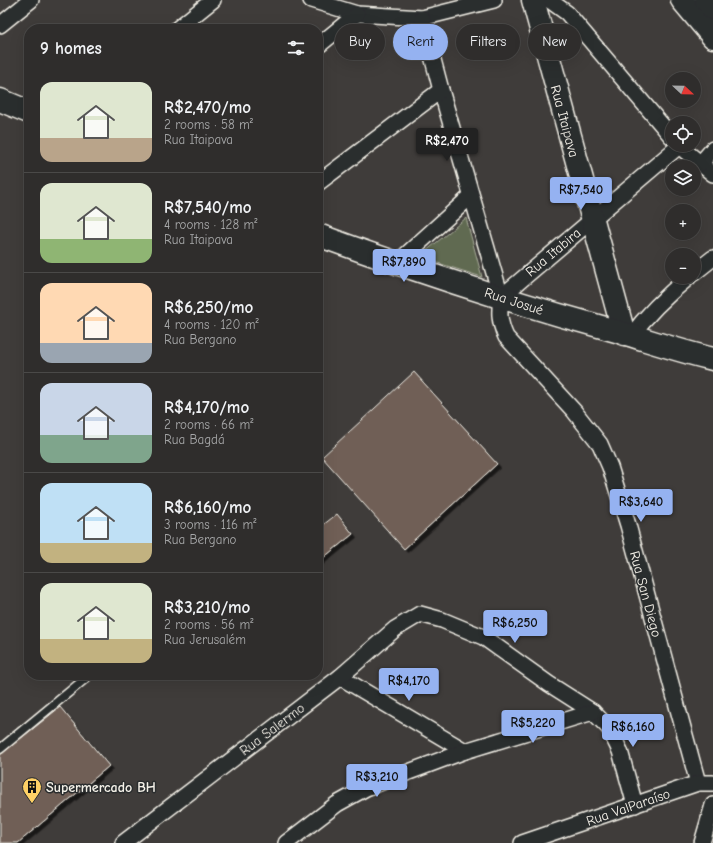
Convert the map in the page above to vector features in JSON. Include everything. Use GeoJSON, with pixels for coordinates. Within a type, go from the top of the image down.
{"type":"FeatureCollection","features":[{"type":"Feature","properties":{"kind":"street"},"geometry":{"type":"LineString","coordinates":[[0,25],[31,0]]}},
{"type":"Feature","properties":{"kind":"street"},"geometry":{"type":"LineString","coordinates":[[183,24],[213,0]]}},
{"type":"Feature","properties":{"kind":"street"},"geometry":{"type":"LineString","coordinates":[[311,0],[357,14],[422,18],[494,0]]}},
{"type":"Feature","properties":{"kind":"street","name":"Rua Itaipava"},"geometry":{"type":"LineString","coordinates":[[533,0],[592,220],[628,335]]}},
{"type":"Feature","properties":{"kind":"street"},"geometry":{"type":"LineString","coordinates":[[549,0],[567,13],[665,129]]}},
{"type":"Feature","properties":{"kind":"street"},"geometry":{"type":"LineString","coordinates":[[682,0],[713,37]]}},
{"type":"Feature","properties":{"kind":"street"},"geometry":{"type":"LineString","coordinates":[[706,0],[713,9]]}},
{"type":"Feature","properties":{"kind":"street"},"geometry":{"type":"LineString","coordinates":[[323,42],[357,14]]}},
{"type":"Feature","properties":{"kind":"street"},"geometry":{"type":"LineString","coordinates":[[422,18],[471,196],[501,297]]}},
{"type":"Feature","properties":{"kind":"street"},"geometry":{"type":"LineString","coordinates":[[323,179],[441,90]]}},
{"type":"Feature","properties":{"kind":"street"},"geometry":{"type":"LineString","coordinates":[[0,100],[24,110]]}},
{"type":"Feature","properties":{"kind":"street"},"geometry":{"type":"LineString","coordinates":[[701,163],[713,149]]}},
{"type":"Feature","properties":{"kind":"street","name":"Rua Itabira"},"geometry":{"type":"LineString","coordinates":[[501,297],[592,220],[667,152]]}},
{"type":"Feature","properties":{"kind":"street"},"geometry":{"type":"LineString","coordinates":[[687,152],[696,160]]}},
{"type":"Feature","properties":{"kind":"street"},"geometry":{"type":"LineString","coordinates":[[701,165],[713,174]]}},
{"type":"Feature","properties":{"kind":"street"},"geometry":{"type":"LineString","coordinates":[[397,263],[471,196]]}},
{"type":"Feature","properties":{"kind":"street","name":"Rua Josué"},"geometry":{"type":"LineString","coordinates":[[323,237],[501,297],[575,320],[713,359]]}},
{"type":"Feature","properties":{"kind":"street"},"geometry":{"type":"LineString","coordinates":[[701,267],[713,258]]}},
{"type":"Feature","properties":{"kind":"street"},"geometry":{"type":"LineString","coordinates":[[628,335],[667,295],[680,284]]}},
{"type":"Feature","properties":{"kind":"street","name":"Rua San Diego"},"geometry":{"type":"LineString","coordinates":[[501,297],[499,314],[501,326],[506,337],[574,411],[600,444],[610,467],[706,783]]}},
{"type":"Feature","properties":{"kind":"street","name":"Rua Salermo"},"geometry":{"type":"LineString","coordinates":[[123,843],[340,677],[395,629],[420,614],[442,620],[483,637],[549,684],[593,712]]}},
{"type":"Feature","properties":{"kind":"street"},"geometry":{"type":"LineString","coordinates":[[340,677],[465,751]]}},
{"type":"Feature","properties":{"kind":"street"},"geometry":{"type":"LineString","coordinates":[[286,843],[337,804],[366,788],[465,751],[593,712],[609,728],[620,751],[635,804]]}},
{"type":"Feature","properties":{"kind":"street","name":"Rua ValParaíso"},"geometry":{"type":"LineString","coordinates":[[522,843],[635,804],[706,783]]}},
{"type":"Feature","properties":{"kind":"street"},"geometry":{"type":"LineString","coordinates":[[702,843],[713,805]]}},
{"type":"Feature","properties":{"kind":"lane"},"geometry":{"type":"LineString","coordinates":[[0,749],[84,680]]}},
{"type":"Feature","properties":{"kind":"green space"},"geometry":{"type":"Polygon","coordinates":[[[466,218],[482,277],[419,257],[466,218]]]}},
{"type":"Feature","properties":{"kind":"building"},"geometry":{"type":"Polygon","coordinates":[[[414,372],[497,464],[404,549],[323,458],[323,456],[414,372]]]}},
{"type":"Feature","properties":{"kind":"building"},"geometry":{"type":"Polygon","coordinates":[[[337,514],[353,534],[323,558],[323,525],[337,514]]]}},
{"type":"Feature","properties":{"kind":"building","name":"Supermercado BH"},"geometry":{"type":"Polygon","coordinates":[[[60,707],[109,766],[18,843],[0,843],[0,755],[60,707]]]}},
{"type":"Feature","properties":{"kind":"place","name":"Supermercado BH"},"geometry":{"type":"Point","coordinates":[32,804]}}]}
